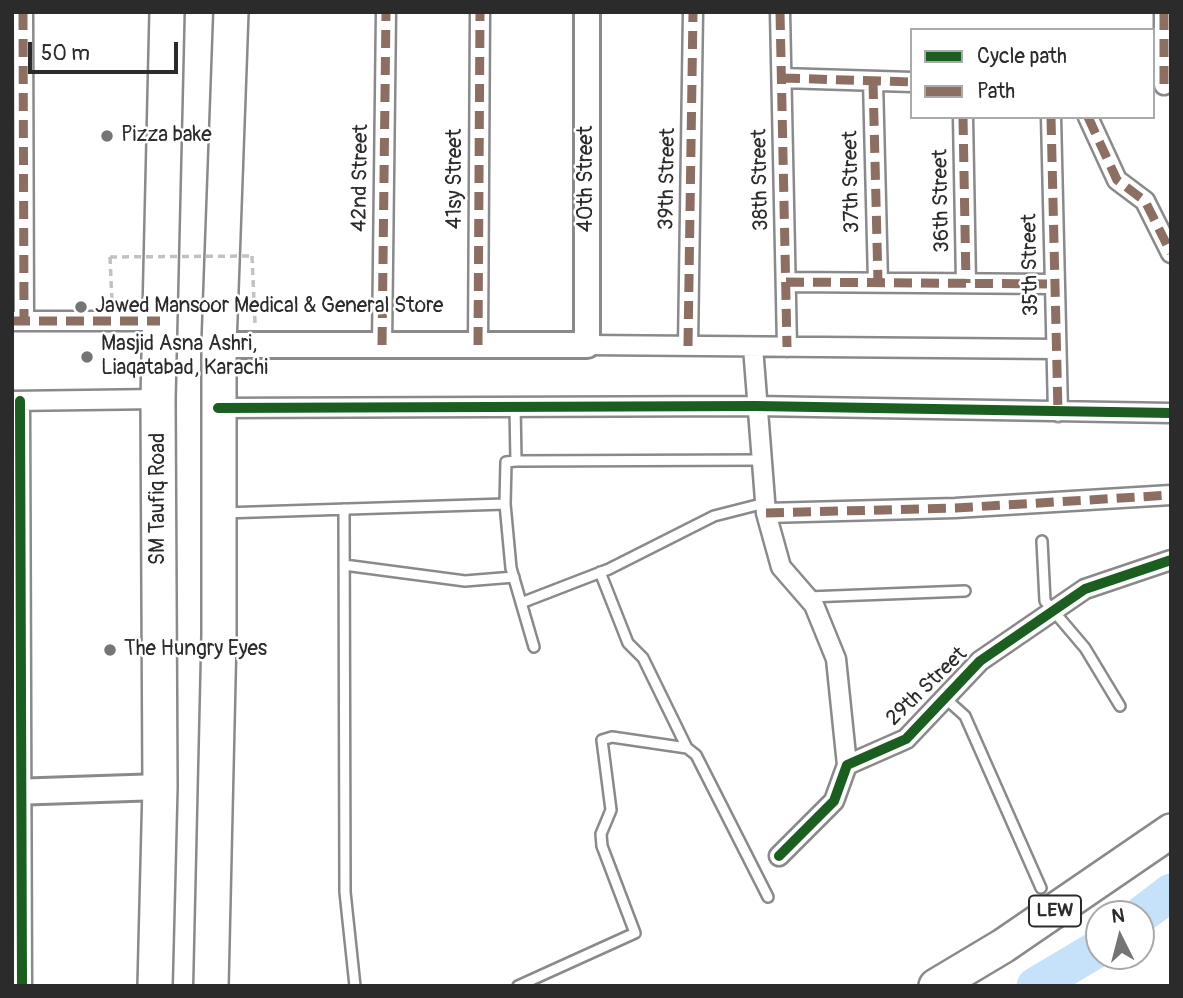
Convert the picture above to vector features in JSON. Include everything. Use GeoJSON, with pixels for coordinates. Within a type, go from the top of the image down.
{"type":"FeatureCollection","features":[{"type":"Feature","properties":{"kind":"highway","name":"SM Taufiq Road"},"geometry":{"type":"LineString","coordinates":[[155,986],[160,787],[159,400],[167,12]]}},
{"type":"Feature","properties":{"kind":"highway"},"geometry":{"type":"LineString","coordinates":[[211,986],[219,345],[230,12]]}},
{"type":"Feature","properties":{"kind":"highway","name":"LEW"},"geometry":{"type":"LineString","coordinates":[[936,986],[1003,946],[1171,831]]}},
{"type":"Feature","properties":{"kind":"street"},"geometry":{"type":"LineString","coordinates":[[23,12],[18,321],[160,321]]}},
{"type":"Feature","properties":{"kind":"street","name":"42nd Street"},"geometry":{"type":"LineString","coordinates":[[382,345],[386,12]]}},
{"type":"Feature","properties":{"kind":"street","name":"41sy Street"},"geometry":{"type":"LineString","coordinates":[[478,345],[480,12]]}},
{"type":"Feature","properties":{"kind":"street","name":"40th Street"},"geometry":{"type":"LineString","coordinates":[[587,12],[587,345]]}},
{"type":"Feature","properties":{"kind":"street","name":"39th Street"},"geometry":{"type":"LineString","coordinates":[[688,346],[693,12]]}},
{"type":"Feature","properties":{"kind":"street","name":"38th Street"},"geometry":{"type":"LineString","coordinates":[[780,12],[787,347]]}},
{"type":"Feature","properties":{"kind":"street"},"geometry":{"type":"LineString","coordinates":[[1164,12],[1164,85]]}},
{"type":"Feature","properties":{"kind":"street"},"geometry":{"type":"LineString","coordinates":[[782,78],[910,82]]}},
{"type":"Feature","properties":{"kind":"street","name":"37th Street"},"geometry":{"type":"LineString","coordinates":[[873,81],[877,282]]}},
{"type":"Feature","properties":{"kind":"street","name":"36th Street"},"geometry":{"type":"LineString","coordinates":[[964,119],[966,283]]}},
{"type":"Feature","properties":{"kind":"street","name":"35th Street"},"geometry":{"type":"LineString","coordinates":[[1051,119],[1058,412]]}},
{"type":"Feature","properties":{"kind":"street"},"geometry":{"type":"LineString","coordinates":[[1089,119],[1117,180],[1145,201],[1171,253]]}},
{"type":"Feature","properties":{"kind":"street"},"geometry":{"type":"LineString","coordinates":[[786,282],[1054,284]]}},
{"type":"Feature","properties":{"kind":"street"},"geometry":{"type":"LineString","coordinates":[[219,345],[1056,349]]}},
{"type":"Feature","properties":{"kind":"street"},"geometry":{"type":"LineString","coordinates":[[754,347],[756,405],[766,508],[781,567],[814,605],[836,659],[847,765],[834,802],[779,856]]}},
{"type":"Feature","properties":{"kind":"street"},"geometry":{"type":"LineString","coordinates":[[22,986],[17,792],[16,401],[159,400]]}},
{"type":"Feature","properties":{"kind":"street"},"geometry":{"type":"LineString","coordinates":[[218,408],[756,405],[1171,413]]}},
{"type":"Feature","properties":{"kind":"street"},"geometry":{"type":"LineString","coordinates":[[766,508],[955,508],[1171,495]]}},
{"type":"Feature","properties":{"kind":"street","name":"29th Street"},"geometry":{"type":"LineString","coordinates":[[847,765],[906,739],[981,661],[1085,589],[1171,560]]}},
{"type":"Feature","properties":{"kind":"street"},"geometry":{"type":"LineString","coordinates":[[17,792],[160,787]]}},
{"type":"Feature","properties":{"kind":"lane"},"geometry":{"type":"LineString","coordinates":[[515,407],[516,461]]}},
{"type":"Feature","properties":{"kind":"lane"},"geometry":{"type":"LineString","coordinates":[[534,647],[514,577],[505,504],[506,462],[761,460]]}},
{"type":"Feature","properties":{"kind":"lane"},"geometry":{"type":"LineString","coordinates":[[219,513],[505,504]]}},
{"type":"Feature","properties":{"kind":"lane"},"geometry":{"type":"LineString","coordinates":[[521,603],[600,572],[714,516],[766,508]]}},
{"type":"Feature","properties":{"kind":"lane"},"geometry":{"type":"LineString","coordinates":[[344,509],[345,892],[355,986]]}},
{"type":"Feature","properties":{"kind":"lane"},"geometry":{"type":"LineString","coordinates":[[1042,541],[1045,601],[1085,648],[1120,706]]}},
{"type":"Feature","properties":{"kind":"lane"},"geometry":{"type":"LineString","coordinates":[[345,565],[465,581],[514,577]]}},
{"type":"Feature","properties":{"kind":"lane"},"geometry":{"type":"LineString","coordinates":[[600,572],[628,643],[643,658],[687,748],[696,755],[768,897]]}},
{"type":"Feature","properties":{"kind":"lane"},"geometry":{"type":"LineString","coordinates":[[807,597],[965,591]]}},
{"type":"Feature","properties":{"kind":"lane"},"geometry":{"type":"LineString","coordinates":[[945,698],[965,716],[1041,888]]}},
{"type":"Feature","properties":{"kind":"lane"},"geometry":{"type":"LineString","coordinates":[[518,986],[635,933],[602,846],[601,834],[611,810],[601,740],[612,737],[687,748]]}},
{"type":"Feature","properties":{"kind":"path"},"geometry":{"type":"LineString","coordinates":[[112,297],[110,257],[253,256],[254,306]]}},
{"type":"Feature","properties":{"kind":"waterway"},"geometry":{"type":"LineString","coordinates":[[1155,904],[1171,892]]}},
{"type":"Feature","properties":{"kind":"waterway"},"geometry":{"type":"LineString","coordinates":[[1035,986],[1085,956]]}},
{"type":"Feature","properties":{"kind":"marked path"},"geometry":{"type":"LineString","coordinates":[[23,12],[24,321]]}},
{"type":"Feature","properties":{"kind":"marked path"},"geometry":{"type":"LineString","coordinates":[[382,345],[386,12]]}},
{"type":"Feature","properties":{"kind":"marked path"},"geometry":{"type":"LineString","coordinates":[[478,345],[480,12]]}},
{"type":"Feature","properties":{"kind":"marked path"},"geometry":{"type":"LineString","coordinates":[[688,346],[693,12]]}},
{"type":"Feature","properties":{"kind":"marked path"},"geometry":{"type":"LineString","coordinates":[[780,12],[787,347]]}},
{"type":"Feature","properties":{"kind":"marked path"},"geometry":{"type":"LineString","coordinates":[[1164,12],[1164,85]]}},
{"type":"Feature","properties":{"kind":"marked path"},"geometry":{"type":"LineString","coordinates":[[782,78],[910,82]]}},
{"type":"Feature","properties":{"kind":"marked path"},"geometry":{"type":"LineString","coordinates":[[873,81],[878,282]]}},
{"type":"Feature","properties":{"kind":"marked path"},"geometry":{"type":"LineString","coordinates":[[963,119],[966,283]]}},
{"type":"Feature","properties":{"kind":"marked path"},"geometry":{"type":"LineString","coordinates":[[1051,119],[1058,412]]}},
{"type":"Feature","properties":{"kind":"marked path"},"geometry":{"type":"LineString","coordinates":[[1089,119],[1117,180],[1145,201],[1171,253]]}},
{"type":"Feature","properties":{"kind":"marked path"},"geometry":{"type":"LineString","coordinates":[[786,282],[1054,284]]}},
{"type":"Feature","properties":{"kind":"marked path"},"geometry":{"type":"LineString","coordinates":[[12,321],[160,321]]}},
{"type":"Feature","properties":{"kind":"marked path"},"geometry":{"type":"LineString","coordinates":[[766,513],[955,508],[1171,495]]}},
{"type":"Feature","properties":{"kind":"cycle path"},"geometry":{"type":"LineString","coordinates":[[20,401],[22,986]]}},
{"type":"Feature","properties":{"kind":"cycle path"},"geometry":{"type":"LineString","coordinates":[[218,408],[756,406],[1171,413]]}},
{"type":"Feature","properties":{"kind":"cycle path"},"geometry":{"type":"LineString","coordinates":[[779,856],[834,801],[847,765],[906,739],[980,661],[1085,589],[1171,560]]}},
{"type":"Feature","properties":{"kind":"place","name":"Pizza bake"},"geometry":{"type":"Point","coordinates":[107,136]}},
{"type":"Feature","properties":{"kind":"place","name":"Jawed Mansoor Medical & General Store"},"geometry":{"type":"Point","coordinates":[81,307]}},
{"type":"Feature","properties":{"kind":"place","name":"Masjid Asna Ashri, Liaqatabad, Karachi"},"geometry":{"type":"Point","coordinates":[87,357]}},
{"type":"Feature","properties":{"kind":"place","name":"The Hungry Eyes"},"geometry":{"type":"Point","coordinates":[110,650]}}]}
